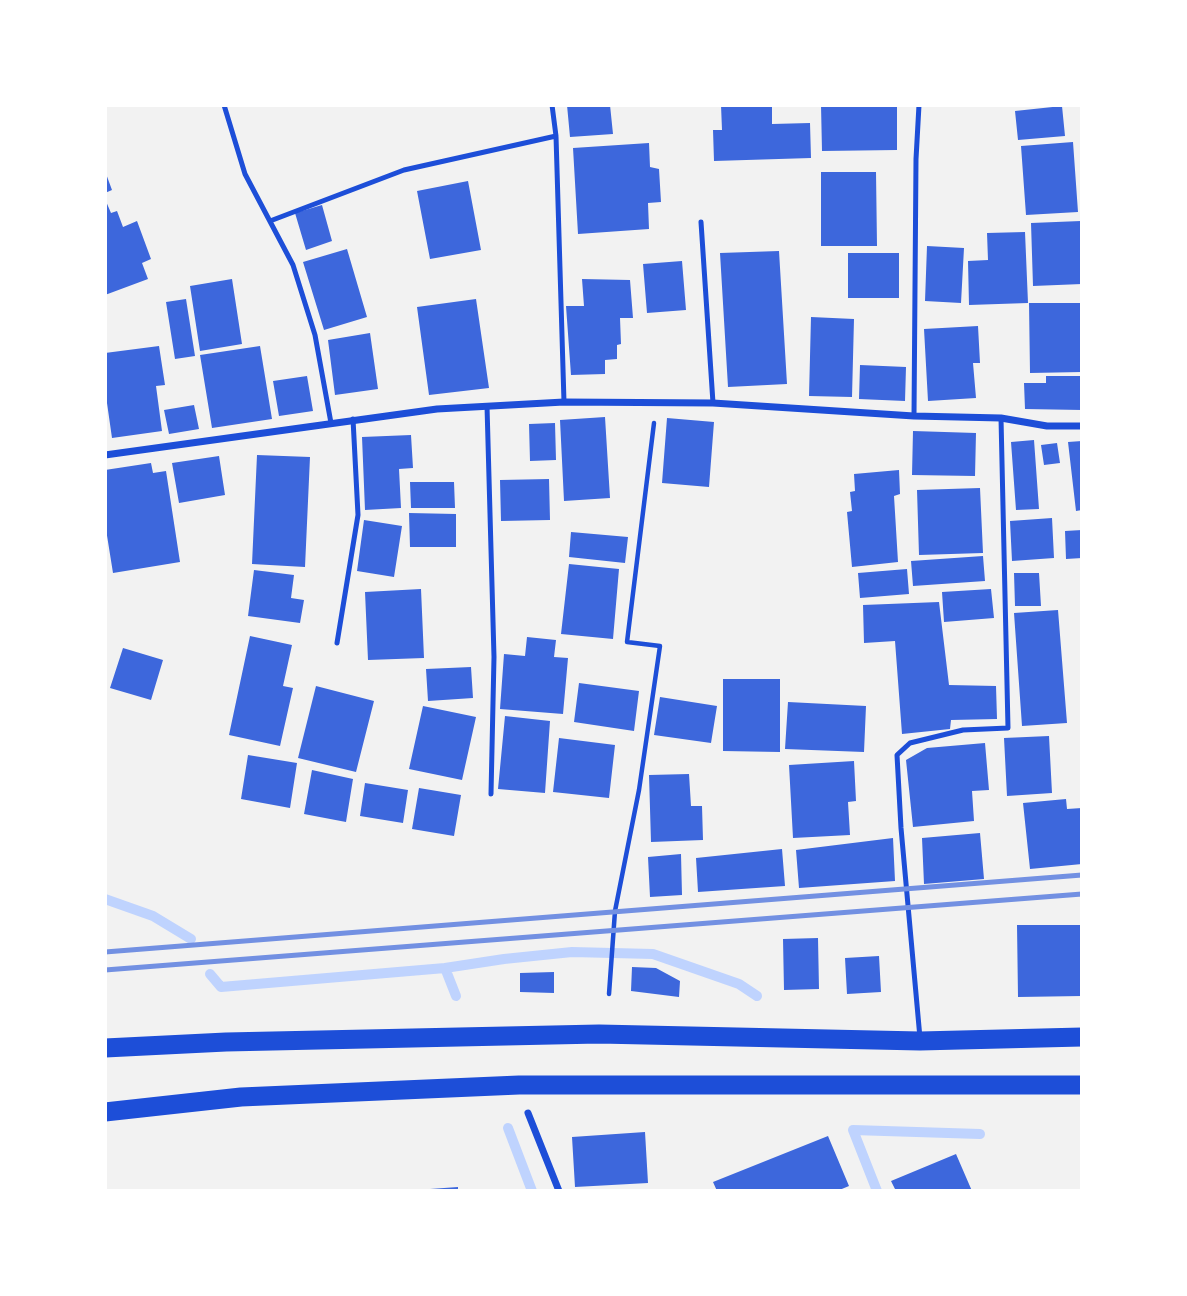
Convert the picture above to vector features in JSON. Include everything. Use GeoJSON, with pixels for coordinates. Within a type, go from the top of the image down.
{"type":"FeatureCollection","features":[{"type":"Feature","properties":{"kind":"highway"},"geometry":{"type":"LineString","coordinates":[[105,1048],[226,1042],[599,1034],[920,1041],[1082,1037]]}},
{"type":"Feature","properties":{"kind":"highway"},"geometry":{"type":"LineString","coordinates":[[105,1112],[241,1097],[519,1085],[1082,1085]]}},
{"type":"Feature","properties":{"kind":"street"},"geometry":{"type":"LineString","coordinates":[[105,455],[437,409],[564,402],[713,403],[914,416],[1001,418],[1047,426],[1082,426]]}},
{"type":"Feature","properties":{"kind":"street"},"geometry":{"type":"LineString","coordinates":[[528,1113],[559,1191]]}},
{"type":"Feature","properties":{"kind":"lane"},"geometry":{"type":"LineString","coordinates":[[224,105],[245,174],[293,265],[315,335],[331,423]]}},
{"type":"Feature","properties":{"kind":"lane"},"geometry":{"type":"LineString","coordinates":[[552,105],[556,136],[564,402]]}},
{"type":"Feature","properties":{"kind":"lane"},"geometry":{"type":"LineString","coordinates":[[914,416],[916,159],[919,105]]}},
{"type":"Feature","properties":{"kind":"lane"},"geometry":{"type":"LineString","coordinates":[[270,221],[404,170],[556,136]]}},
{"type":"Feature","properties":{"kind":"lane"},"geometry":{"type":"LineString","coordinates":[[701,222],[713,403]]}},
{"type":"Feature","properties":{"kind":"lane"},"geometry":{"type":"LineString","coordinates":[[487,406],[494,657],[491,794]]}},
{"type":"Feature","properties":{"kind":"lane"},"geometry":{"type":"LineString","coordinates":[[920,1041],[897,755],[910,743],[963,730],[1008,728],[1001,418]]}},
{"type":"Feature","properties":{"kind":"lane"},"geometry":{"type":"LineString","coordinates":[[337,643],[358,516],[353,419]]}},
{"type":"Feature","properties":{"kind":"path"},"geometry":{"type":"LineString","coordinates":[[608,994],[615,911],[639,790],[660,646],[627,642],[657,402]]}},
{"type":"Feature","properties":{"kind":"building"},"geometry":{"type":"Polygon","coordinates":[[[567,105],[610,105],[613,134],[570,137],[567,105]]]}},
{"type":"Feature","properties":{"kind":"building"},"geometry":{"type":"Polygon","coordinates":[[[721,105],[772,105],[772,124],[810,123],[811,158],[714,161],[713,130],[722,130],[721,105]]]}},
{"type":"Feature","properties":{"kind":"building"},"geometry":{"type":"Polygon","coordinates":[[[821,105],[897,105],[897,150],[822,151],[821,105]]]}},
{"type":"Feature","properties":{"kind":"building"},"geometry":{"type":"Polygon","coordinates":[[[1062,106],[1065,136],[1018,140],[1015,111],[1062,106]]]}},
{"type":"Feature","properties":{"kind":"building"},"geometry":{"type":"Polygon","coordinates":[[[1073,142],[1078,212],[1026,215],[1021,146],[1073,142]]]}},
{"type":"Feature","properties":{"kind":"building"},"geometry":{"type":"Polygon","coordinates":[[[649,143],[650,167],[659,169],[661,202],[648,203],[649,229],[578,234],[573,148],[649,143]]]}},
{"type":"Feature","properties":{"kind":"building"},"geometry":{"type":"Polygon","coordinates":[[[105,171],[112,190],[105,193],[105,171]]]}},
{"type":"Feature","properties":{"kind":"building"},"geometry":{"type":"Polygon","coordinates":[[[821,172],[876,172],[877,246],[821,246],[821,172]]]}},
{"type":"Feature","properties":{"kind":"building"},"geometry":{"type":"Polygon","coordinates":[[[468,181],[481,250],[430,259],[417,191],[468,181]]]}},
{"type":"Feature","properties":{"kind":"building"},"geometry":{"type":"Polygon","coordinates":[[[105,199],[111,213],[117,211],[123,227],[137,221],[151,259],[142,263],[148,279],[105,295],[105,199]]]}},
{"type":"Feature","properties":{"kind":"building"},"geometry":{"type":"Polygon","coordinates":[[[322,205],[332,241],[306,250],[295,213],[322,205]]]}},
{"type":"Feature","properties":{"kind":"building"},"geometry":{"type":"Polygon","coordinates":[[[1081,221],[1082,284],[1033,286],[1031,223],[1081,221]]]}},
{"type":"Feature","properties":{"kind":"building"},"geometry":{"type":"Polygon","coordinates":[[[1025,232],[1028,303],[969,305],[968,261],[988,260],[987,233],[1025,232]]]}},
{"type":"Feature","properties":{"kind":"building"},"geometry":{"type":"Polygon","coordinates":[[[927,246],[964,248],[961,303],[925,301],[927,246]]]}},
{"type":"Feature","properties":{"kind":"building"},"geometry":{"type":"Polygon","coordinates":[[[347,249],[367,317],[324,330],[303,262],[347,249]]]}},
{"type":"Feature","properties":{"kind":"building"},"geometry":{"type":"Polygon","coordinates":[[[779,251],[787,384],[728,387],[720,253],[779,251]]]}},
{"type":"Feature","properties":{"kind":"building"},"geometry":{"type":"Polygon","coordinates":[[[848,253],[899,253],[899,298],[848,298],[848,253]]]}},
{"type":"Feature","properties":{"kind":"building"},"geometry":{"type":"Polygon","coordinates":[[[682,261],[686,310],[647,313],[643,264],[682,261]]]}},
{"type":"Feature","properties":{"kind":"building"},"geometry":{"type":"Polygon","coordinates":[[[232,279],[242,344],[200,351],[190,286],[232,279]]]}},
{"type":"Feature","properties":{"kind":"building"},"geometry":{"type":"Polygon","coordinates":[[[582,279],[630,280],[633,318],[620,318],[621,344],[617,345],[617,359],[605,360],[605,374],[571,375],[566,306],[584,306],[582,279]]]}},
{"type":"Feature","properties":{"kind":"building"},"geometry":{"type":"Polygon","coordinates":[[[186,299],[195,356],[175,359],[166,302],[186,299]]]}},
{"type":"Feature","properties":{"kind":"building"},"geometry":{"type":"Polygon","coordinates":[[[476,299],[489,388],[429,395],[417,307],[476,299]]]}},
{"type":"Feature","properties":{"kind":"building"},"geometry":{"type":"Polygon","coordinates":[[[1029,303],[1082,303],[1082,372],[1030,373],[1029,303]]]}},
{"type":"Feature","properties":{"kind":"building"},"geometry":{"type":"Polygon","coordinates":[[[811,317],[854,319],[852,397],[809,396],[811,317]]]}},
{"type":"Feature","properties":{"kind":"building"},"geometry":{"type":"Polygon","coordinates":[[[978,326],[980,363],[973,363],[976,398],[928,401],[924,329],[978,326]]]}},
{"type":"Feature","properties":{"kind":"building"},"geometry":{"type":"Polygon","coordinates":[[[370,333],[378,389],[335,395],[328,340],[370,333]]]}},
{"type":"Feature","properties":{"kind":"building"},"geometry":{"type":"Polygon","coordinates":[[[159,346],[165,385],[156,386],[162,431],[112,438],[105,389],[105,353],[159,346]]]}},
{"type":"Feature","properties":{"kind":"building"},"geometry":{"type":"Polygon","coordinates":[[[260,346],[272,419],[212,428],[200,355],[260,346]]]}},
{"type":"Feature","properties":{"kind":"building"},"geometry":{"type":"Polygon","coordinates":[[[860,365],[906,367],[905,401],[859,399],[860,365]]]}},
{"type":"Feature","properties":{"kind":"building"},"geometry":{"type":"Polygon","coordinates":[[[307,376],[313,411],[279,416],[273,381],[307,376]]]}},
{"type":"Feature","properties":{"kind":"building"},"geometry":{"type":"Polygon","coordinates":[[[1046,376],[1082,376],[1082,410],[1025,409],[1024,383],[1046,383],[1046,376]]]}},
{"type":"Feature","properties":{"kind":"building"},"geometry":{"type":"Polygon","coordinates":[[[194,405],[199,429],[169,434],[164,410],[194,405]]]}},
{"type":"Feature","properties":{"kind":"building"},"geometry":{"type":"Polygon","coordinates":[[[605,417],[610,498],[564,501],[560,420],[605,417]]]}},
{"type":"Feature","properties":{"kind":"building"},"geometry":{"type":"Polygon","coordinates":[[[667,418],[714,422],[709,487],[662,483],[667,418]]]}},
{"type":"Feature","properties":{"kind":"building"},"geometry":{"type":"Polygon","coordinates":[[[555,423],[556,460],[530,461],[529,424],[555,423]]]}},
{"type":"Feature","properties":{"kind":"building"},"geometry":{"type":"Polygon","coordinates":[[[913,431],[976,433],[975,476],[912,475],[913,431]]]}},
{"type":"Feature","properties":{"kind":"building"},"geometry":{"type":"Polygon","coordinates":[[[411,435],[413,468],[399,469],[401,508],[365,510],[362,437],[411,435]]]}},
{"type":"Feature","properties":{"kind":"building"},"geometry":{"type":"Polygon","coordinates":[[[1034,440],[1039,509],[1016,510],[1011,442],[1034,440]]]}},
{"type":"Feature","properties":{"kind":"building"},"geometry":{"type":"Polygon","coordinates":[[[1082,441],[1082,510],[1076,511],[1068,442],[1082,441]]]}},
{"type":"Feature","properties":{"kind":"building"},"geometry":{"type":"Polygon","coordinates":[[[1057,443],[1060,463],[1044,465],[1041,445],[1057,443]]]}},
{"type":"Feature","properties":{"kind":"building"},"geometry":{"type":"Polygon","coordinates":[[[257,455],[310,457],[305,567],[252,564],[257,455]]]}},
{"type":"Feature","properties":{"kind":"building"},"geometry":{"type":"Polygon","coordinates":[[[219,456],[225,495],[179,503],[172,463],[219,456]]]}},
{"type":"Feature","properties":{"kind":"building"},"geometry":{"type":"Polygon","coordinates":[[[151,463],[153,473],[166,471],[180,562],[113,573],[105,523],[105,470],[151,463]]]}},
{"type":"Feature","properties":{"kind":"building"},"geometry":{"type":"Polygon","coordinates":[[[899,470],[900,494],[894,496],[898,562],[852,567],[847,512],[852,511],[850,492],[855,491],[854,474],[899,470]]]}},
{"type":"Feature","properties":{"kind":"building"},"geometry":{"type":"Polygon","coordinates":[[[549,479],[550,520],[501,521],[500,480],[549,479]]]}},
{"type":"Feature","properties":{"kind":"building"},"geometry":{"type":"Polygon","coordinates":[[[410,482],[454,482],[455,508],[411,508],[410,482]]]}},
{"type":"Feature","properties":{"kind":"building"},"geometry":{"type":"Polygon","coordinates":[[[980,488],[983,553],[919,555],[917,490],[980,488]]]}},
{"type":"Feature","properties":{"kind":"building"},"geometry":{"type":"Polygon","coordinates":[[[409,513],[456,514],[456,547],[410,547],[409,513]]]}},
{"type":"Feature","properties":{"kind":"building"},"geometry":{"type":"Polygon","coordinates":[[[1052,518],[1054,558],[1012,561],[1010,521],[1052,518]]]}},
{"type":"Feature","properties":{"kind":"building"},"geometry":{"type":"Polygon","coordinates":[[[364,520],[402,526],[394,577],[357,571],[364,520]]]}},
{"type":"Feature","properties":{"kind":"building"},"geometry":{"type":"Polygon","coordinates":[[[1082,530],[1082,558],[1066,559],[1065,531],[1082,530]]]}},
{"type":"Feature","properties":{"kind":"building"},"geometry":{"type":"Polygon","coordinates":[[[571,532],[628,537],[625,563],[569,557],[571,532]]]}},
{"type":"Feature","properties":{"kind":"building"},"geometry":{"type":"Polygon","coordinates":[[[983,556],[985,581],[913,586],[911,561],[983,556]]]}},
{"type":"Feature","properties":{"kind":"building"},"geometry":{"type":"Polygon","coordinates":[[[569,564],[619,569],[613,639],[561,634],[569,564]]]}},
{"type":"Feature","properties":{"kind":"building"},"geometry":{"type":"Polygon","coordinates":[[[907,569],[909,594],[860,598],[858,573],[907,569]]]}},
{"type":"Feature","properties":{"kind":"building"},"geometry":{"type":"Polygon","coordinates":[[[254,570],[294,575],[291,598],[304,600],[300,623],[248,616],[254,570]]]}},
{"type":"Feature","properties":{"kind":"building"},"geometry":{"type":"Polygon","coordinates":[[[1014,573],[1039,573],[1041,606],[1015,606],[1014,573]]]}},
{"type":"Feature","properties":{"kind":"building"},"geometry":{"type":"Polygon","coordinates":[[[421,589],[424,658],[368,660],[365,592],[421,589]]]}},
{"type":"Feature","properties":{"kind":"building"},"geometry":{"type":"Polygon","coordinates":[[[991,589],[994,618],[944,622],[942,592],[991,589]]]}},
{"type":"Feature","properties":{"kind":"building"},"geometry":{"type":"Polygon","coordinates":[[[939,602],[949,685],[996,686],[997,719],[951,720],[950,729],[902,734],[895,641],[864,643],[863,605],[939,602]]]}},
{"type":"Feature","properties":{"kind":"building"},"geometry":{"type":"Polygon","coordinates":[[[1058,610],[1067,723],[1022,726],[1014,613],[1058,610]]]}},
{"type":"Feature","properties":{"kind":"building"},"geometry":{"type":"Polygon","coordinates":[[[250,636],[292,645],[283,686],[293,688],[280,746],[229,735],[250,636]]]}},
{"type":"Feature","properties":{"kind":"building"},"geometry":{"type":"Polygon","coordinates":[[[527,637],[556,640],[554,657],[568,658],[563,714],[500,709],[504,654],[525,656],[527,637]]]}},
{"type":"Feature","properties":{"kind":"building"},"geometry":{"type":"Polygon","coordinates":[[[123,648],[163,660],[151,700],[110,688],[123,648]]]}},
{"type":"Feature","properties":{"kind":"building"},"geometry":{"type":"Polygon","coordinates":[[[471,667],[473,698],[428,701],[426,669],[471,667]]]}},
{"type":"Feature","properties":{"kind":"building"},"geometry":{"type":"Polygon","coordinates":[[[723,679],[780,679],[780,752],[723,751],[723,679]]]}},
{"type":"Feature","properties":{"kind":"building"},"geometry":{"type":"Polygon","coordinates":[[[579,683],[639,691],[634,731],[574,722],[579,683]]]}},
{"type":"Feature","properties":{"kind":"building"},"geometry":{"type":"Polygon","coordinates":[[[316,686],[374,701],[356,772],[298,758],[316,686]]]}},
{"type":"Feature","properties":{"kind":"building"},"geometry":{"type":"Polygon","coordinates":[[[660,697],[717,706],[711,743],[654,735],[660,697]]]}},
{"type":"Feature","properties":{"kind":"building"},"geometry":{"type":"Polygon","coordinates":[[[788,702],[866,706],[864,752],[785,749],[788,702]]]}},
{"type":"Feature","properties":{"kind":"building"},"geometry":{"type":"Polygon","coordinates":[[[423,706],[476,717],[462,780],[409,769],[423,706]]]}},
{"type":"Feature","properties":{"kind":"building"},"geometry":{"type":"Polygon","coordinates":[[[505,716],[550,721],[545,793],[498,789],[505,716]]]}},
{"type":"Feature","properties":{"kind":"building"},"geometry":{"type":"Polygon","coordinates":[[[1049,736],[1052,793],[1007,796],[1004,738],[1049,736]]]}},
{"type":"Feature","properties":{"kind":"building"},"geometry":{"type":"Polygon","coordinates":[[[559,738],[615,745],[609,798],[553,792],[559,738]]]}},
{"type":"Feature","properties":{"kind":"building"},"geometry":{"type":"Polygon","coordinates":[[[985,743],[989,790],[972,791],[974,821],[913,827],[906,760],[927,748],[985,743]]]}},
{"type":"Feature","properties":{"kind":"building"},"geometry":{"type":"Polygon","coordinates":[[[248,755],[297,763],[290,808],[241,799],[248,755]]]}},
{"type":"Feature","properties":{"kind":"building"},"geometry":{"type":"Polygon","coordinates":[[[854,761],[856,801],[848,802],[850,835],[793,838],[789,765],[854,761]]]}},
{"type":"Feature","properties":{"kind":"building"},"geometry":{"type":"Polygon","coordinates":[[[312,770],[353,779],[346,822],[304,814],[312,770]]]}},
{"type":"Feature","properties":{"kind":"building"},"geometry":{"type":"Polygon","coordinates":[[[689,774],[691,806],[702,806],[703,840],[651,842],[649,775],[689,774]]]}},
{"type":"Feature","properties":{"kind":"building"},"geometry":{"type":"Polygon","coordinates":[[[365,783],[408,790],[403,823],[360,816],[365,783]]]}},
{"type":"Feature","properties":{"kind":"building"},"geometry":{"type":"Polygon","coordinates":[[[419,788],[461,795],[454,836],[412,829],[419,788]]]}},
{"type":"Feature","properties":{"kind":"building"},"geometry":{"type":"Polygon","coordinates":[[[1066,799],[1067,809],[1082,808],[1082,864],[1030,869],[1023,803],[1066,799]]]}},
{"type":"Feature","properties":{"kind":"building"},"geometry":{"type":"Polygon","coordinates":[[[980,833],[984,879],[924,884],[922,838],[980,833]]]}},
{"type":"Feature","properties":{"kind":"building"},"geometry":{"type":"Polygon","coordinates":[[[893,838],[895,881],[799,888],[796,850],[893,838]]]}},
{"type":"Feature","properties":{"kind":"building"},"geometry":{"type":"Polygon","coordinates":[[[782,849],[785,886],[698,892],[696,858],[782,849]]]}},
{"type":"Feature","properties":{"kind":"building"},"geometry":{"type":"Polygon","coordinates":[[[681,854],[682,895],[650,897],[648,857],[681,854]]]}},
{"type":"Feature","properties":{"kind":"building"},"geometry":{"type":"Polygon","coordinates":[[[1017,925],[1082,925],[1082,996],[1018,997],[1017,925]]]}},
{"type":"Feature","properties":{"kind":"building"},"geometry":{"type":"Polygon","coordinates":[[[818,938],[819,989],[784,990],[783,939],[818,938]]]}},
{"type":"Feature","properties":{"kind":"building"},"geometry":{"type":"Polygon","coordinates":[[[879,956],[881,992],[847,994],[845,958],[879,956]]]}},
{"type":"Feature","properties":{"kind":"building"},"geometry":{"type":"Polygon","coordinates":[[[632,967],[656,968],[680,981],[679,997],[631,991],[632,967]]]}},
{"type":"Feature","properties":{"kind":"building"},"geometry":{"type":"Polygon","coordinates":[[[554,972],[554,993],[520,992],[520,973],[554,972]]]}},
{"type":"Feature","properties":{"kind":"building"},"geometry":{"type":"Polygon","coordinates":[[[645,1132],[648,1183],[575,1187],[572,1137],[645,1132]]]}},
{"type":"Feature","properties":{"kind":"building"},"geometry":{"type":"Polygon","coordinates":[[[828,1136],[849,1186],[837,1191],[717,1191],[713,1182],[828,1136]]]}},
{"type":"Feature","properties":{"kind":"building"},"geometry":{"type":"Polygon","coordinates":[[[956,1154],[972,1191],[896,1191],[891,1181],[956,1154]]]}},
{"type":"Feature","properties":{"kind":"building"},"geometry":{"type":"Polygon","coordinates":[[[458,1187],[458,1191],[430,1191],[430,1189],[458,1187]]]}},
{"type":"Feature","properties":{"kind":"waterway"},"geometry":{"type":"LineString","coordinates":[[105,899],[153,916],[191,939]]}},
{"type":"Feature","properties":{"kind":"waterway"},"geometry":{"type":"LineString","coordinates":[[445,968],[572,952],[653,954],[739,984],[757,996]]}},
{"type":"Feature","properties":{"kind":"waterway"},"geometry":{"type":"LineString","coordinates":[[210,974],[221,987],[445,968],[456,996]]}},
{"type":"Feature","properties":{"kind":"waterway"},"geometry":{"type":"LineString","coordinates":[[508,1128],[532,1191]]}},
{"type":"Feature","properties":{"kind":"waterway"},"geometry":{"type":"LineString","coordinates":[[877,1191],[853,1130],[980,1134]]}},
{"type":"Feature","properties":{"kind":"railway"},"geometry":{"type":"LineString","coordinates":[[105,952],[1082,875]]}},
{"type":"Feature","properties":{"kind":"railway"},"geometry":{"type":"LineString","coordinates":[[105,970],[1082,894]]}}]}
